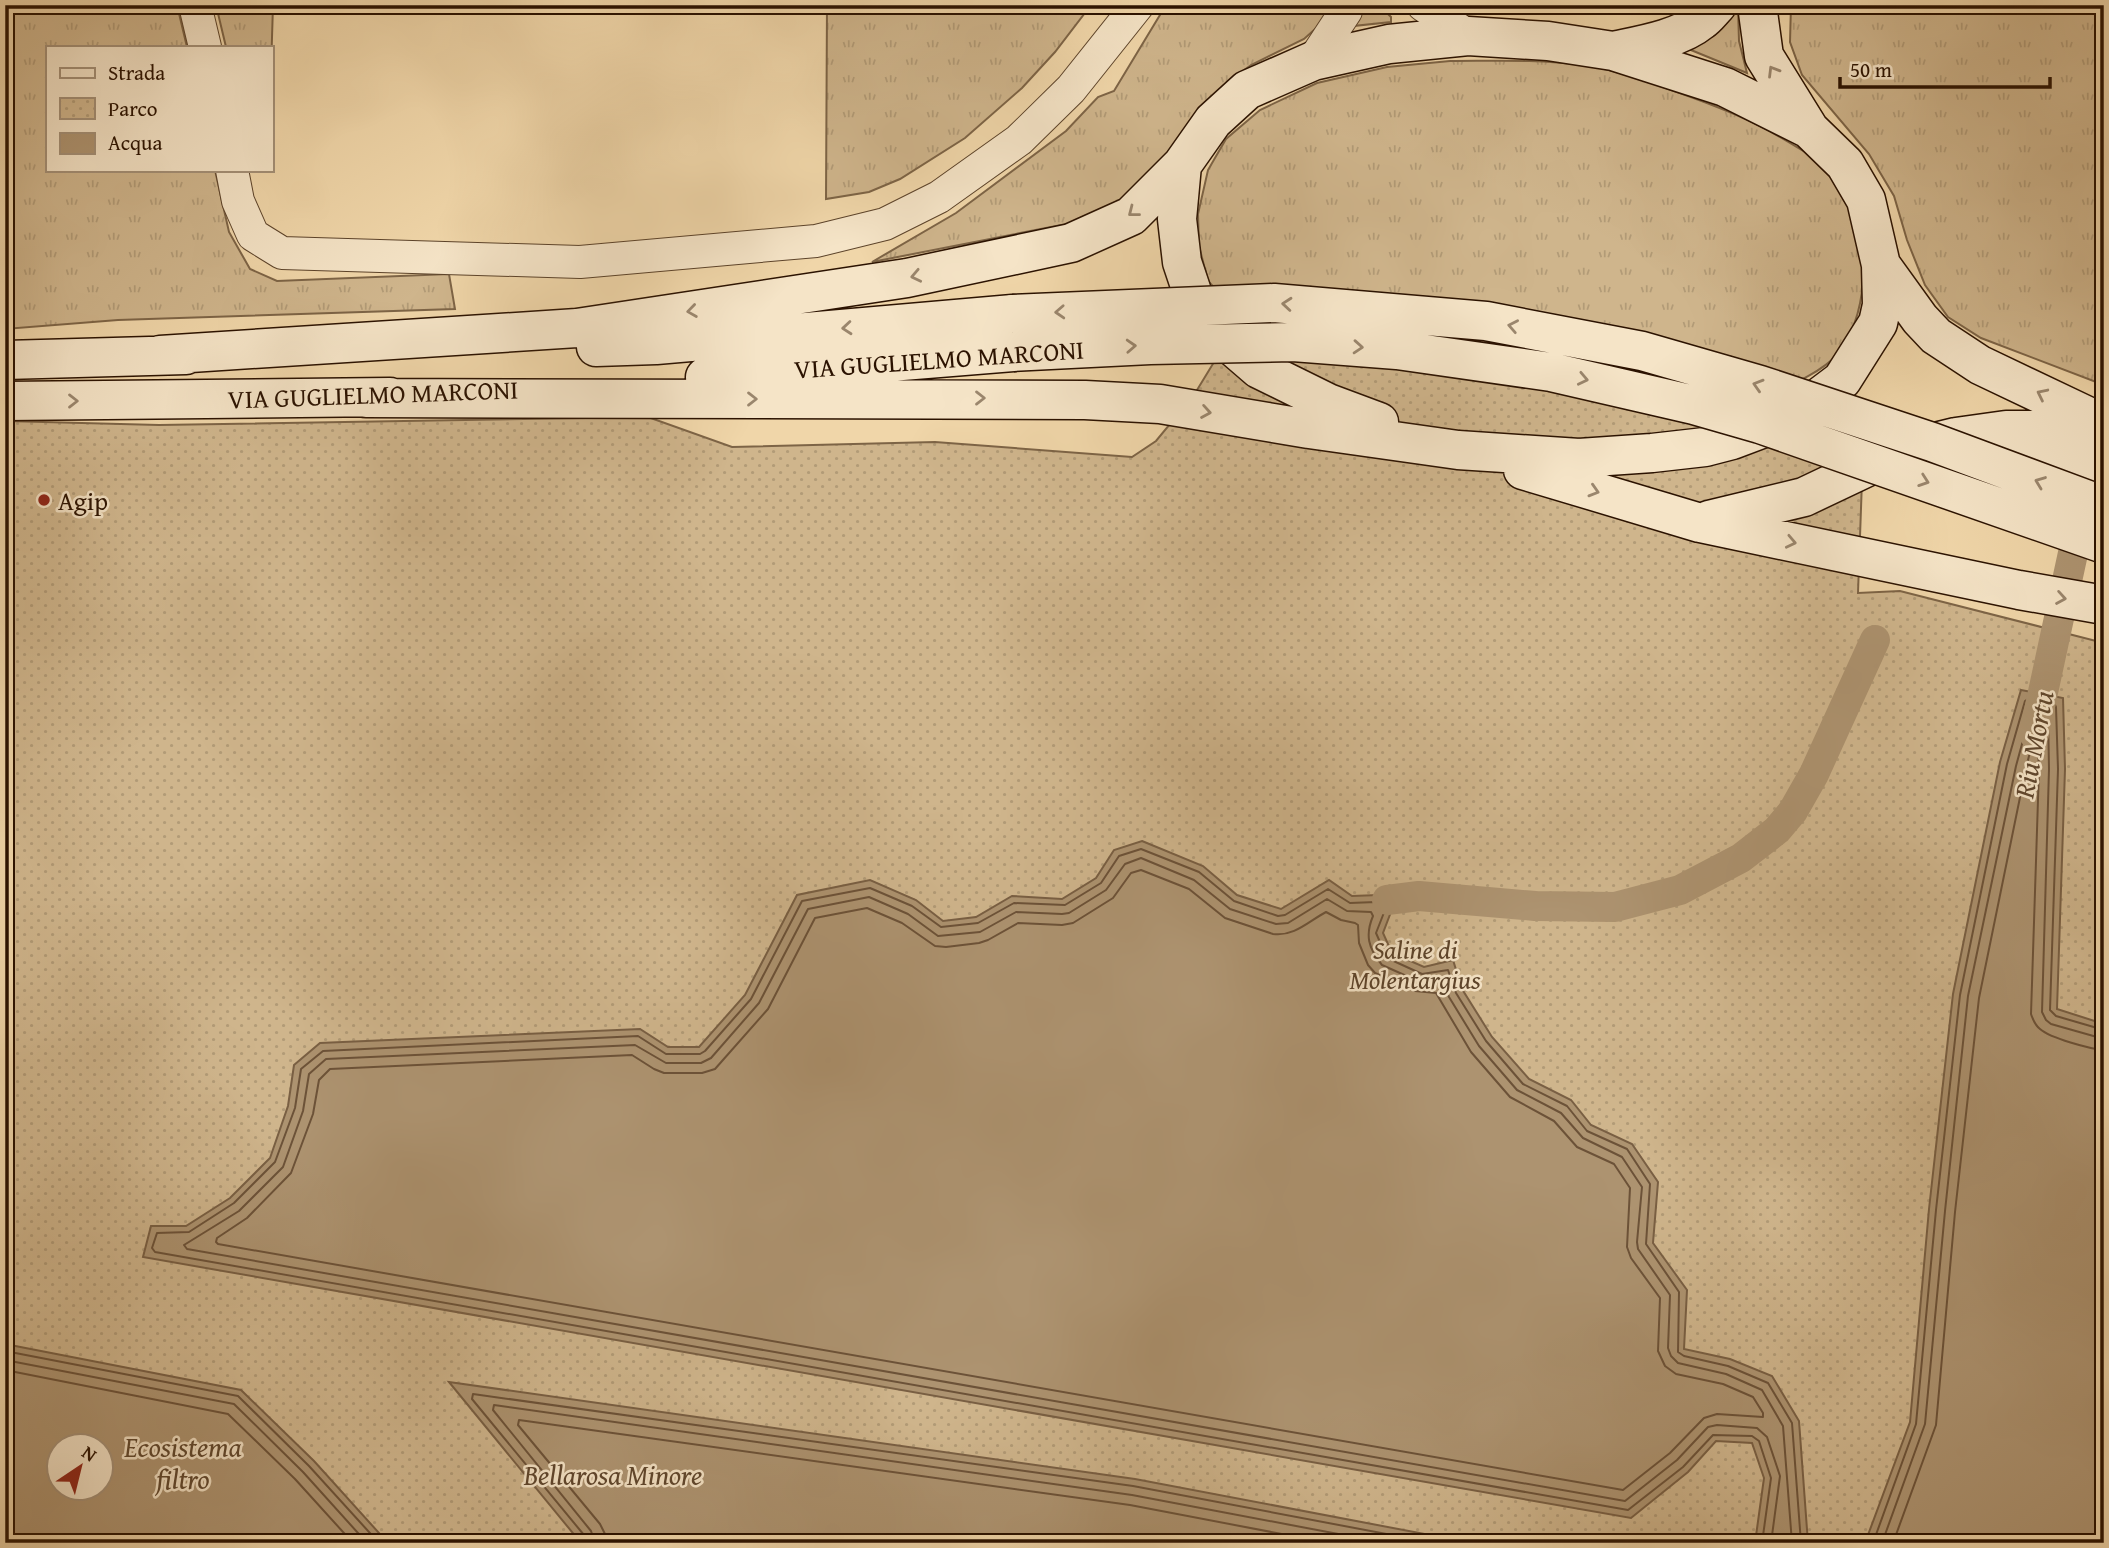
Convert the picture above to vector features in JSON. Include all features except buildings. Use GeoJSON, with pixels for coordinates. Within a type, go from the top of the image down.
{"type":"FeatureCollection","features":[{"type":"Feature","properties":{"kind":"main road"},"geometry":{"type":"LineString","coordinates":[[1613,51],[1659,41],[1685,30],[1701,22],[1717,5]]}},
{"type":"Feature","properties":{"kind":"main road"},"geometry":{"type":"LineString","coordinates":[[366,398],[1085,400],[1160,404],[1458,450],[1579,458],[1705,447],[1732,440],[1793,417],[1842,380],[1871,338],[1882,305],[1881,265],[1866,201],[1845,164],[1809,129],[1764,56],[1757,5]]}},
{"type":"Feature","properties":{"kind":"main road"},"geometry":{"type":"LineString","coordinates":[[160,355],[577,328],[907,278],[1071,243],[1131,216],[1182,166],[1213,121],[1247,90],[1313,61],[1389,44],[1468,36],[1548,41],[1613,51],[1725,87],[1809,129]]}},
{"type":"Feature","properties":{"kind":"main road"},"geometry":{"type":"LineString","coordinates":[[1182,166],[1177,219],[1182,262],[1200,319],[1259,369],[1328,403],[1458,450],[1700,523],[2019,590],[2104,605]]}},
{"type":"Feature","properties":{"kind":"main road"},"geometry":{"type":"LineString","coordinates":[[1881,265],[1920,319],[1936,336],[1980,365],[2104,424]]}},
{"type":"Feature","properties":{"kind":"main road","name":"VIA GUGLIELMO MARCONI"},"geometry":{"type":"LineString","coordinates":[[5,360],[160,355],[439,354],[656,345],[1013,314],[1274,303],[1486,321],[1642,351],[1760,385],[1932,442],[2104,506]]}},
{"type":"Feature","properties":{"kind":"main road","name":"VIA GUGLIELMO MARCONI"},"geometry":{"type":"LineString","coordinates":[[5,401],[366,398],[579,387],[1013,352],[1150,345],[1293,342],[1467,359],[1551,372],[1694,405],[1760,424],[2104,544]]}},
{"type":"Feature","properties":{"kind":"main road"},"geometry":{"type":"LineString","coordinates":[[1700,523],[1804,497],[1903,450],[1956,437],[2006,430],[2073,430],[2104,434]]}},
{"type":"Feature","properties":{"kind":"main road"},"geometry":{"type":"LineString","coordinates":[[1956,437],[2034,446],[2104,466]]}},
{"type":"Feature","properties":{"kind":"street"},"geometry":{"type":"LineString","coordinates":[[195,5],[205,46]]}},
{"type":"Feature","properties":{"kind":"street"},"geometry":{"type":"LineString","coordinates":[[232,172],[238,201],[254,235],[282,253],[580,262],[816,241],[885,224],[939,197],[1018,140],[1072,89],[1138,5]]}},
{"type":"Feature","properties":{"kind":"street"},"geometry":{"type":"LineString","coordinates":[[1313,61],[1346,11],[1347,5]]}},
{"type":"Feature","properties":{"kind":"street"},"geometry":{"type":"LineString","coordinates":[[1423,5],[1468,36]]}},
{"type":"Feature","properties":{"kind":"green space"},"geometry":{"type":"Polygon","coordinates":[[[5,5],[177,5],[187,46],[46,46],[46,172],[215,172],[229,232],[250,269],[277,281],[449,274],[455,309],[118,320],[5,329],[5,5]]]}},
{"type":"Feature","properties":{"kind":"green space"},"geometry":{"type":"Polygon","coordinates":[[[216,5],[273,5],[272,46],[226,46],[216,5]]]}},
{"type":"Feature","properties":{"kind":"green space"},"geometry":{"type":"Polygon","coordinates":[[[827,5],[1091,5],[1055,52],[1022,88],[965,138],[900,179],[869,192],[826,199],[827,5]]]}},
{"type":"Feature","properties":{"kind":"green space"},"geometry":{"type":"Polygon","coordinates":[[[1166,5],[1333,5],[1324,21],[1304,39],[1251,65],[1229,81],[1131,197],[1082,221],[872,262],[956,213],[1066,131],[1098,97],[1114,91],[1166,5]]]}},
{"type":"Feature","properties":{"kind":"green space"},"geometry":{"type":"Polygon","coordinates":[[[1356,5],[1379,5],[1391,17],[1391,22],[1353,26],[1356,5]]]}},
{"type":"Feature","properties":{"kind":"green space"},"geometry":{"type":"Polygon","coordinates":[[[1791,5],[2104,5],[2104,385],[1981,338],[1948,317],[1925,285],[1907,240],[1894,196],[1869,154],[1802,75],[1790,42],[1791,5]]]}},
{"type":"Feature","properties":{"kind":"green space"},"geometry":{"type":"Polygon","coordinates":[[[1738,8],[1739,41],[1747,73],[1686,48],[1722,25],[1738,8]]]}},
{"type":"Feature","properties":{"kind":"green space"},"geometry":{"type":"Polygon","coordinates":[[[1450,61],[1549,62],[1617,72],[1733,114],[1762,127],[1810,155],[1826,171],[1850,210],[1862,254],[1863,280],[1858,313],[1850,335],[1838,354],[1810,375],[1756,401],[1241,316],[1208,281],[1199,246],[1198,214],[1208,170],[1226,139],[1260,110],[1317,83],[1387,67],[1450,61]]]}},
{"type":"Feature","properties":{"kind":"green space","name":"Saline di Molentargius"},"geometry":{"type":"Polygon","coordinates":[[[1239,321],[1463,329],[1661,370],[1868,438],[1862,480],[1858,593],[1900,591],[2104,643],[2104,1543],[5,1543],[5,421],[159,425],[648,417],[732,447],[935,442],[1132,457],[1156,441],[1194,395],[1239,321]]]}},
{"type":"Feature","properties":{"kind":"water"},"geometry":{"type":"Polygon","coordinates":[[[2021,690],[2063,698],[2065,769],[2057,1009],[2104,1024],[2104,1543],[1865,1543],[1910,1422],[1929,1209],[1953,994],[2000,762],[2021,690]]]}},
{"type":"Feature","properties":{"kind":"water"},"geometry":{"type":"Polygon","coordinates":[[[1142,841],[1203,866],[1237,895],[1281,909],[1329,880],[1352,896],[1379,895],[1394,904],[1383,933],[1392,953],[1424,967],[1453,960],[1462,989],[1492,1037],[1529,1079],[1571,1100],[1591,1125],[1632,1144],[1658,1182],[1653,1243],[1687,1290],[1684,1349],[1730,1359],[1772,1376],[1799,1421],[1808,1543],[1755,1543],[1764,1478],[1752,1443],[1716,1441],[1688,1472],[1631,1518],[143,1257],[151,1226],[186,1226],[230,1198],[270,1158],[288,1106],[294,1065],[320,1043],[640,1029],[668,1047],[699,1047],[745,995],[797,895],[870,880],[916,900],[943,921],[976,917],[1012,896],[1062,899],[1096,878],[1114,850],[1142,841]]]}},
{"type":"Feature","properties":{"kind":"water","name":"Ecosistema filtro"},"geometry":{"type":"Polygon","coordinates":[[[5,1344],[241,1390],[314,1461],[388,1543],[5,1543],[5,1344]]]}},
{"type":"Feature","properties":{"kind":"water","name":"Bellarosa Minore"},"geometry":{"type":"Polygon","coordinates":[[[449,1382],[1135,1479],[1472,1543],[581,1543],[449,1382]]]}},
{"type":"Feature","properties":{"kind":"waterway","name":"Riu Mortu"},"geometry":{"type":"LineString","coordinates":[[2034,734],[2081,516]]}},
{"type":"Feature","properties":{"kind":"waterway"},"geometry":{"type":"LineString","coordinates":[[1387,900],[1419,896],[1535,906],[1615,907],[1680,890],[1741,858],[1777,830],[1793,811],[1814,774],[1875,640]]}},
{"type":"Feature","properties":{"kind":"place","name":"Agip"},"geometry":{"type":"Point","coordinates":[44,500]}}]}
